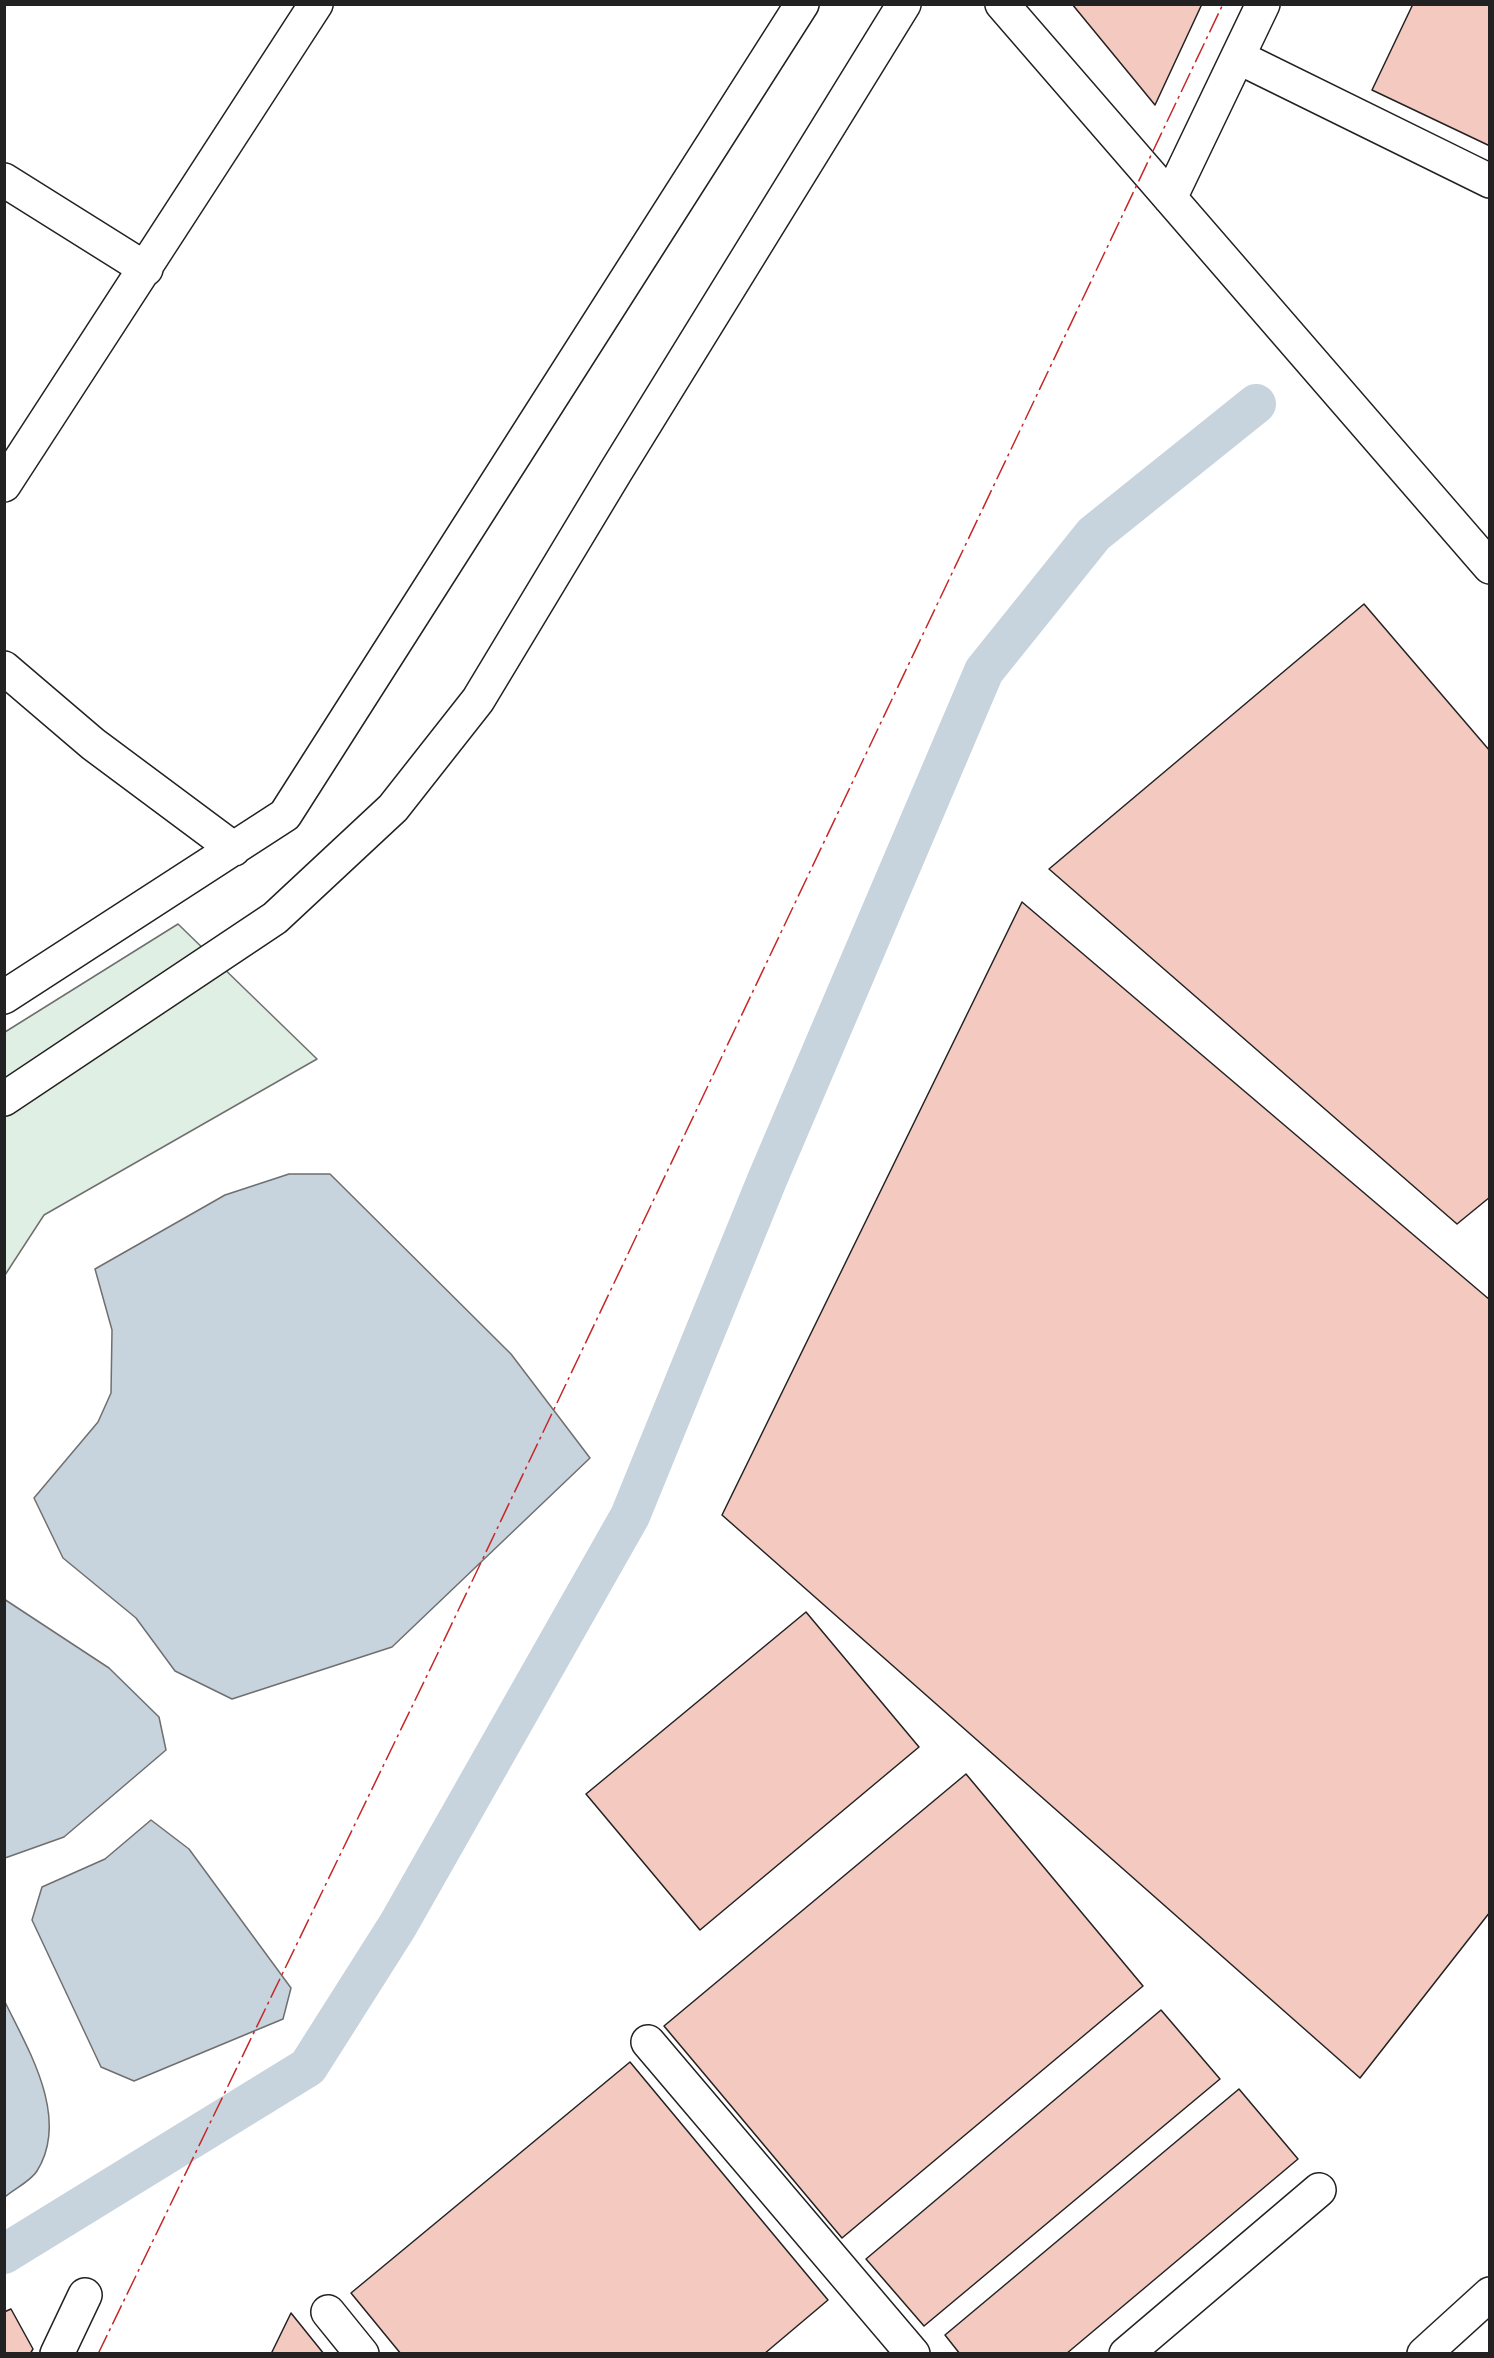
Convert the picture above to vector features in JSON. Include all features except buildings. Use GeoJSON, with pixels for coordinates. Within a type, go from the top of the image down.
{"type":"FeatureCollection","features":[{"type":"Feature","properties":{"kind":"street"},"geometry":{"type":"LineString","coordinates":[[4,485],[147,268],[316,4]]}},
{"type":"Feature","properties":{"kind":"street"},"geometry":{"type":"LineString","coordinates":[[4,997],[285,815],[802,4]]}},
{"type":"Feature","properties":{"kind":"street"},"geometry":{"type":"LineString","coordinates":[[4,1099],[276,918],[393,808],[478,700],[616,471],[904,4]]}},
{"type":"Feature","properties":{"kind":"street"},"geometry":{"type":"LineString","coordinates":[[1002,4],[1490,567]]}},
{"type":"Feature","properties":{"kind":"street"},"geometry":{"type":"LineString","coordinates":[[1170,198],[1263,4]]}},
{"type":"Feature","properties":{"kind":"street"},"geometry":{"type":"LineString","coordinates":[[1238,57],[1490,181]]}},
{"type":"Feature","properties":{"kind":"street"},"geometry":{"type":"LineString","coordinates":[[4,180],[147,268]]}},
{"type":"Feature","properties":{"kind":"street"},"geometry":{"type":"LineString","coordinates":[[4,669],[93,744],[234,849]]}},
{"type":"Feature","properties":{"kind":"street"},"geometry":{"type":"LineString","coordinates":[[648,2042],[913,2354]]}},
{"type":"Feature","properties":{"kind":"street"},"geometry":{"type":"LineString","coordinates":[[1126,2354],[1319,2190]]}},
{"type":"Feature","properties":{"kind":"street"},"geometry":{"type":"LineString","coordinates":[[1424,2354],[1490,2294]]}},
{"type":"Feature","properties":{"kind":"street"},"geometry":{"type":"LineString","coordinates":[[57,2354],[85,2295]]}},
{"type":"Feature","properties":{"kind":"street"},"geometry":{"type":"LineString","coordinates":[[328,2312],[362,2354]]}},
{"type":"Feature","properties":{"kind":"green space"},"geometry":{"type":"Polygon","coordinates":[[[178,924],[317,1059],[44,1215],[5,1275],[5,1032],[178,924]]]}},
{"type":"Feature","properties":{"kind":"shaded area"},"geometry":{"type":"Polygon","coordinates":[[[289,1174],[330,1174],[511,1354],[590,1458],[392,1647],[232,1699],[175,1671],[136,1618],[63,1558],[34,1498],[98,1422],[111,1393],[112,1330],[95,1269],[225,1195],[289,1174]]]}},
{"type":"Feature","properties":{"kind":"shaded area"},"geometry":{"type":"Polygon","coordinates":[[[4,1599],[109,1668],[159,1717],[166,1750],[64,1837],[5,1858],[4,1599]]]}},
{"type":"Feature","properties":{"kind":"shaded area"},"geometry":{"type":"Polygon","coordinates":[[[151,1820],[189,1849],[291,1988],[283,2019],[134,2081],[101,2067],[32,1920],[42,1887],[105,1859],[151,1820]]]}},
{"type":"Feature","properties":{"kind":"shaded area"},"geometry":{"type":"Polygon","coordinates":[[[5,2002],[25,2042],[42,2085],[48,2107],[49,2129],[46,2151],[37,2171],[27,2182],[5,2197],[5,2002]]]}},
{"type":"Feature","properties":{"kind":"waterway"},"geometry":{"type":"LineString","coordinates":[[4,2254],[308,2067],[398,1925],[630,1516],[767,1180],[984,671],[1094,534],[1256,404]]}},
{"type":"Feature","properties":{"kind":"power"},"geometry":{"type":"LineString","coordinates":[[98,2354],[436,1657],[1223,4]]}}]}
